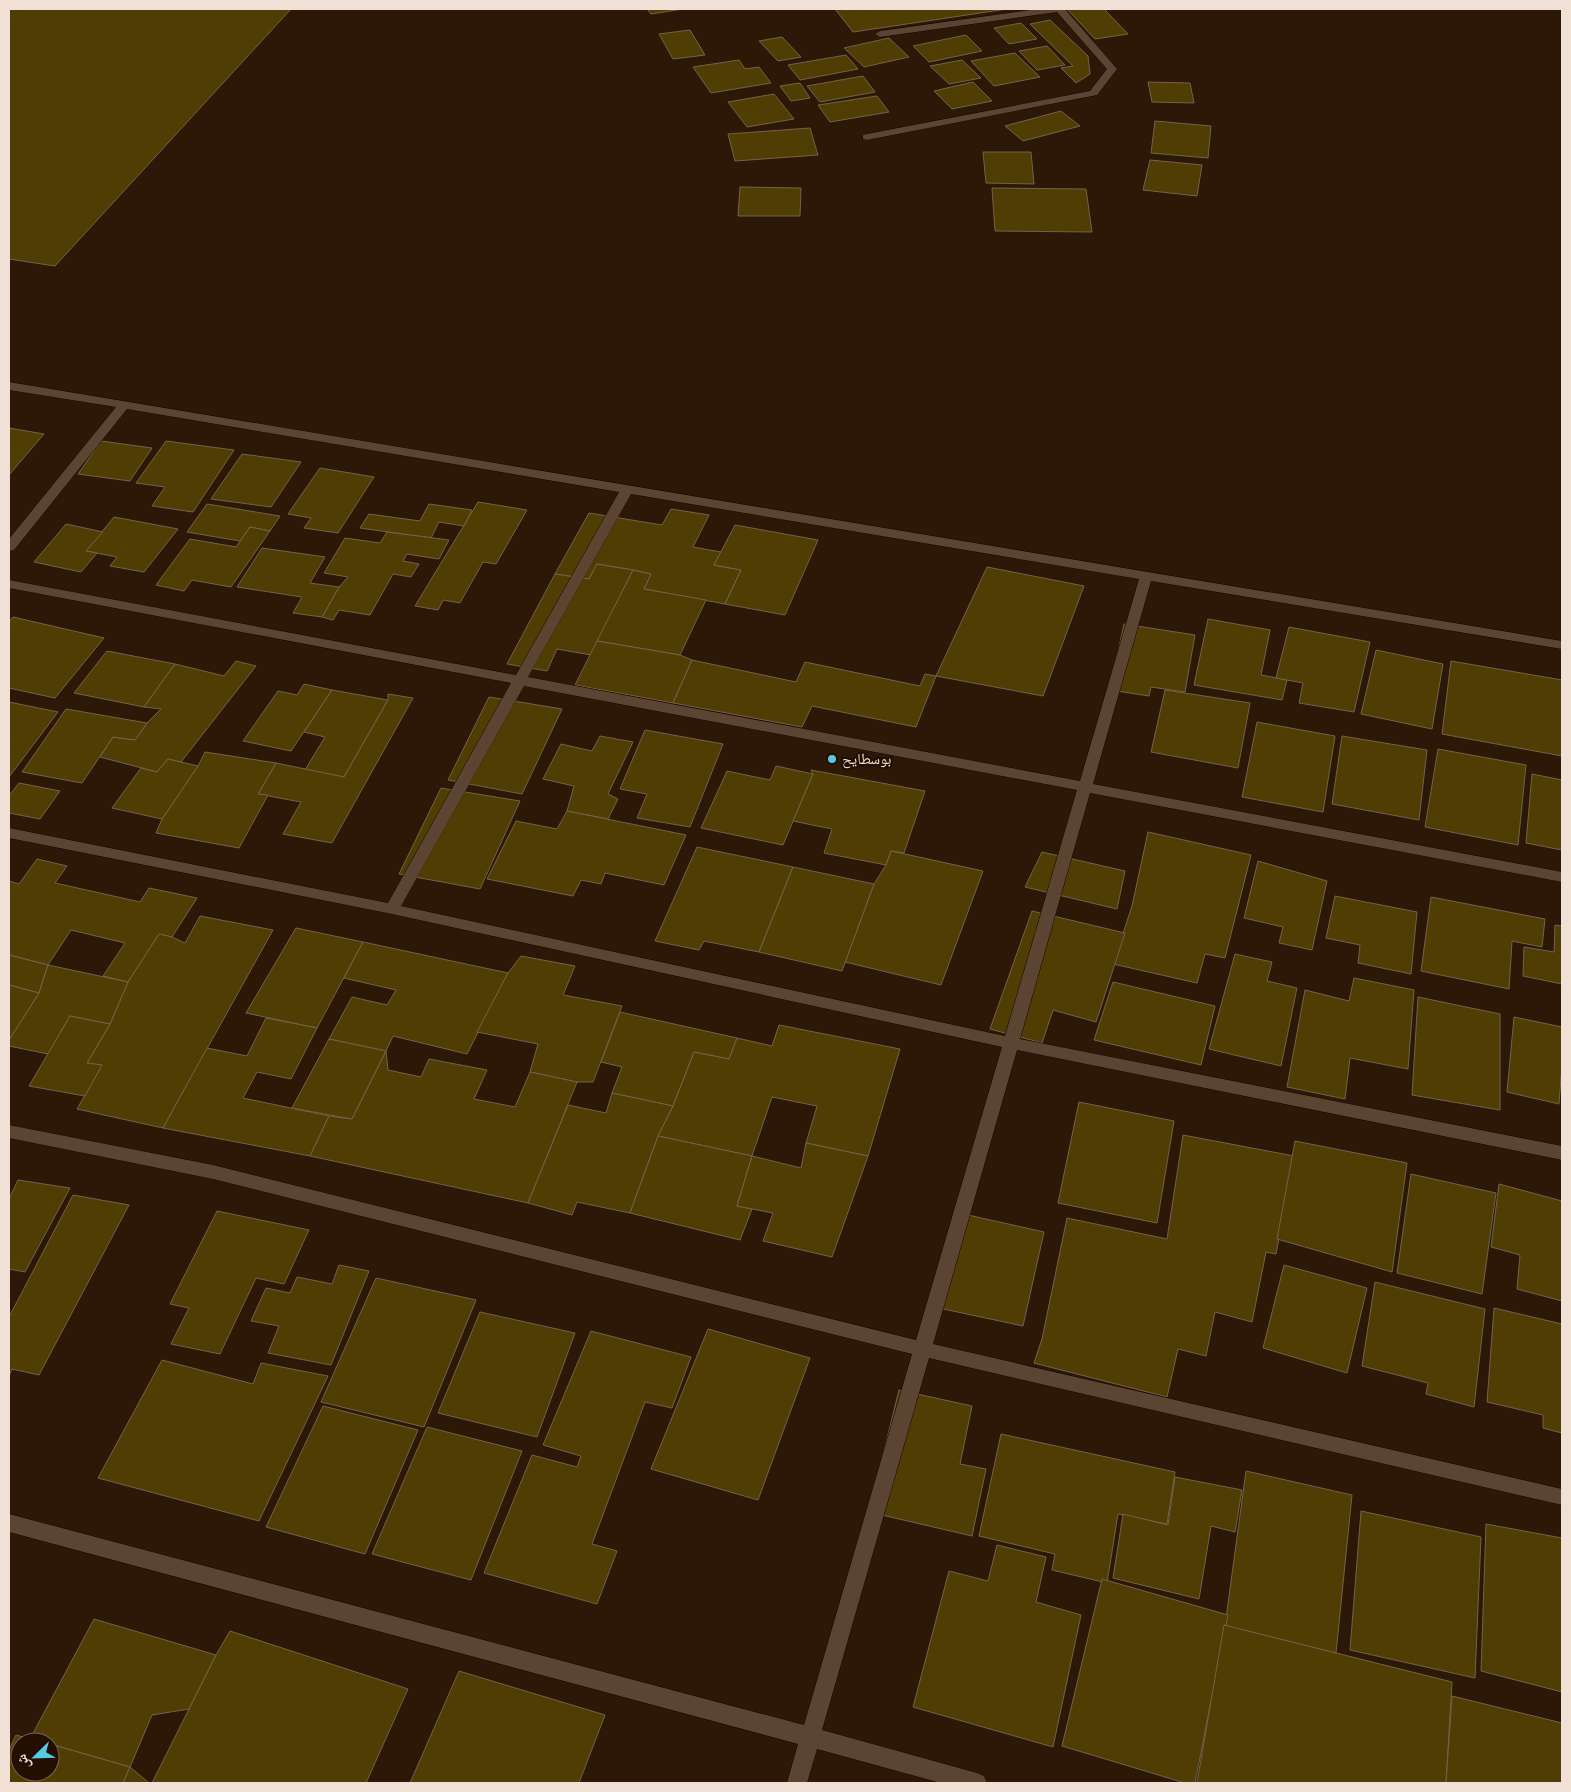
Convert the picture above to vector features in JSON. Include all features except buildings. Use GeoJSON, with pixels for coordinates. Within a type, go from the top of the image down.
{"type":"FeatureCollection","features":[{"type":"Feature","properties":{"kind":"street"},"geometry":{"type":"LineString","coordinates":[[867,137],[1094,93],[1112,69],[1058,9],[880,34]]}},
{"type":"Feature","properties":{"kind":"street"},"geometry":{"type":"LineString","coordinates":[[9,386],[1562,645]]}},
{"type":"Feature","properties":{"kind":"street"},"geometry":{"type":"LineString","coordinates":[[9,548],[124,405]]}},
{"type":"Feature","properties":{"kind":"street"},"geometry":{"type":"LineString","coordinates":[[392,910],[627,489]]}},
{"type":"Feature","properties":{"kind":"street"},"geometry":{"type":"LineString","coordinates":[[797,1783],[1146,576]]}},
{"type":"Feature","properties":{"kind":"street"},"geometry":{"type":"LineString","coordinates":[[9,584],[1562,877]]}},
{"type":"Feature","properties":{"kind":"street"},"geometry":{"type":"LineString","coordinates":[[9,834],[392,910],[1011,1042],[1562,1153]]}},
{"type":"Feature","properties":{"kind":"street"},"geometry":{"type":"LineString","coordinates":[[9,1131],[213,1172],[923,1349],[1562,1497]]}},
{"type":"Feature","properties":{"kind":"street"},"geometry":{"type":"LineString","coordinates":[[9,1523],[977,1783]]}},
{"type":"Feature","properties":{"kind":"place","name":"بوسطايح"},"geometry":{"type":"Point","coordinates":[832,759]}}]}
